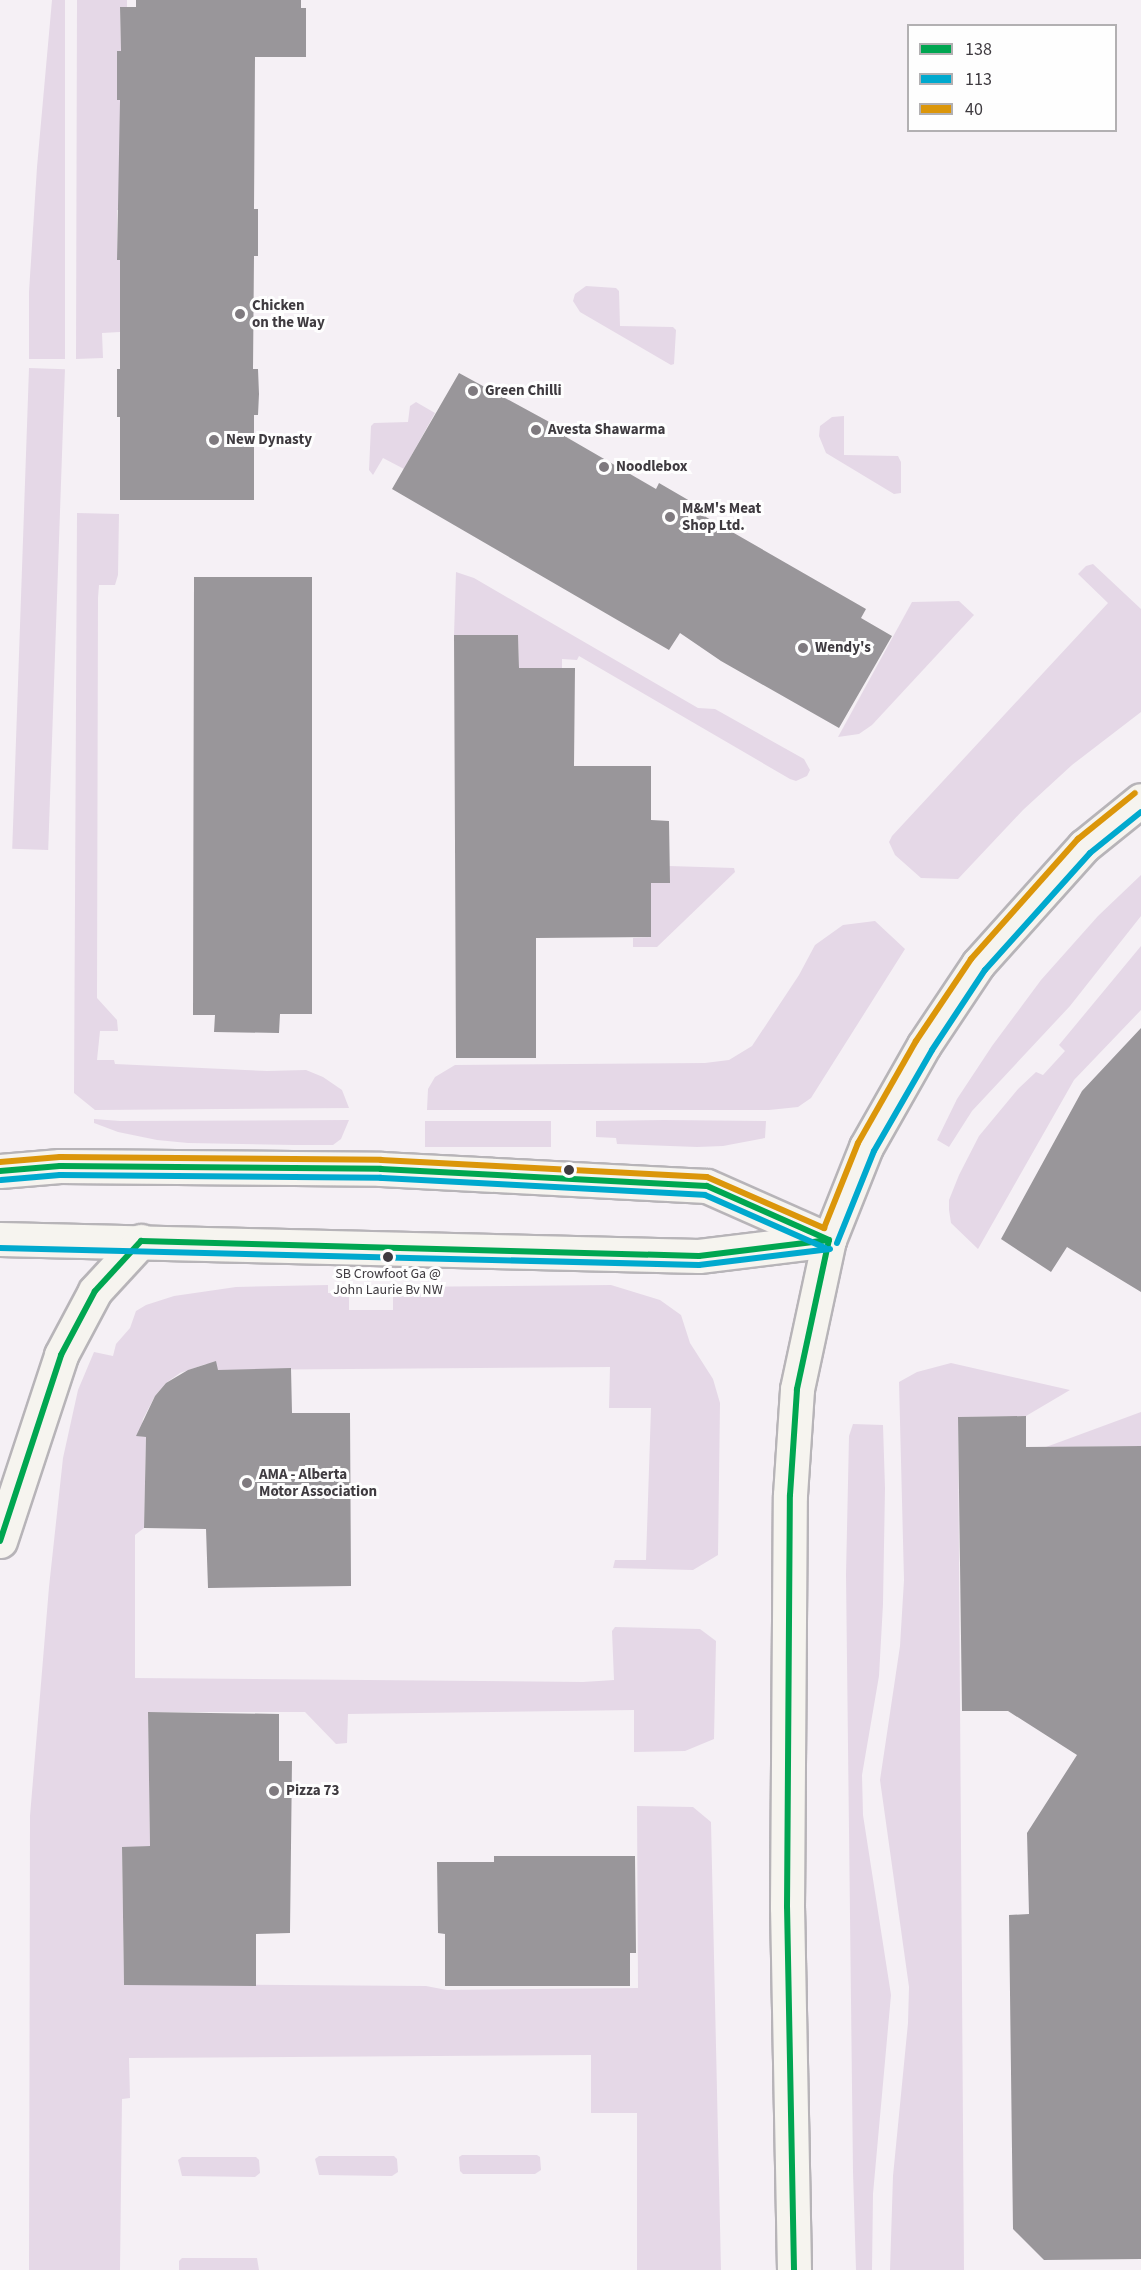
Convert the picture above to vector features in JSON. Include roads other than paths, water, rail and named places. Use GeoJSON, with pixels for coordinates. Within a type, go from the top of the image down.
{"type":"FeatureCollection","features":[{"type":"Feature","properties":{"kind":"street"},"geometry":{"type":"LineString","coordinates":[[794,2270],[787,1907],[789,1507],[797,1389],[829,1240],[866,1147],[924,1045],[978,964],[1084,846],[1141,800]]}},
{"type":"Feature","properties":{"kind":"street"},"geometry":{"type":"LineString","coordinates":[[0,1171],[60,1166],[381,1169],[707,1186],[829,1240]]}},
{"type":"Feature","properties":{"kind":"street"},"geometry":{"type":"LineString","coordinates":[[0,1239],[699,1256],[829,1240]]}},
{"type":"Feature","properties":{"kind":"street"},"geometry":{"type":"LineString","coordinates":[[0,1541],[61,1355],[95,1291],[141,1242]]}},
{"type":"Feature","properties":{"kind":"place","name":"Chicken on the Way"},"geometry":{"type":"Point","coordinates":[240,314]}},
{"type":"Feature","properties":{"kind":"place","name":"Green Chilli"},"geometry":{"type":"Point","coordinates":[473,391]}},
{"type":"Feature","properties":{"kind":"place","name":"Avesta Shawarma"},"geometry":{"type":"Point","coordinates":[536,430]}},
{"type":"Feature","properties":{"kind":"place","name":"New Dynasty"},"geometry":{"type":"Point","coordinates":[214,440]}},
{"type":"Feature","properties":{"kind":"place","name":"Noodlebox"},"geometry":{"type":"Point","coordinates":[604,467]}},
{"type":"Feature","properties":{"kind":"place","name":"M&M's Meat Shop Ltd."},"geometry":{"type":"Point","coordinates":[670,517]}},
{"type":"Feature","properties":{"kind":"place","name":"Wendy's"},"geometry":{"type":"Point","coordinates":[803,648]}},
{"type":"Feature","properties":{"kind":"place","name":"SB Crowfoot Ga @ John Laurie Bv NW"},"geometry":{"type":"Point","coordinates":[388,1257]}},
{"type":"Feature","properties":{"kind":"place","name":"AMA - Alberta Motor Association"},"geometry":{"type":"Point","coordinates":[247,1483]}},
{"type":"Feature","properties":{"kind":"place","name":"Pizza 73"},"geometry":{"type":"Point","coordinates":[274,1791]}}]}
